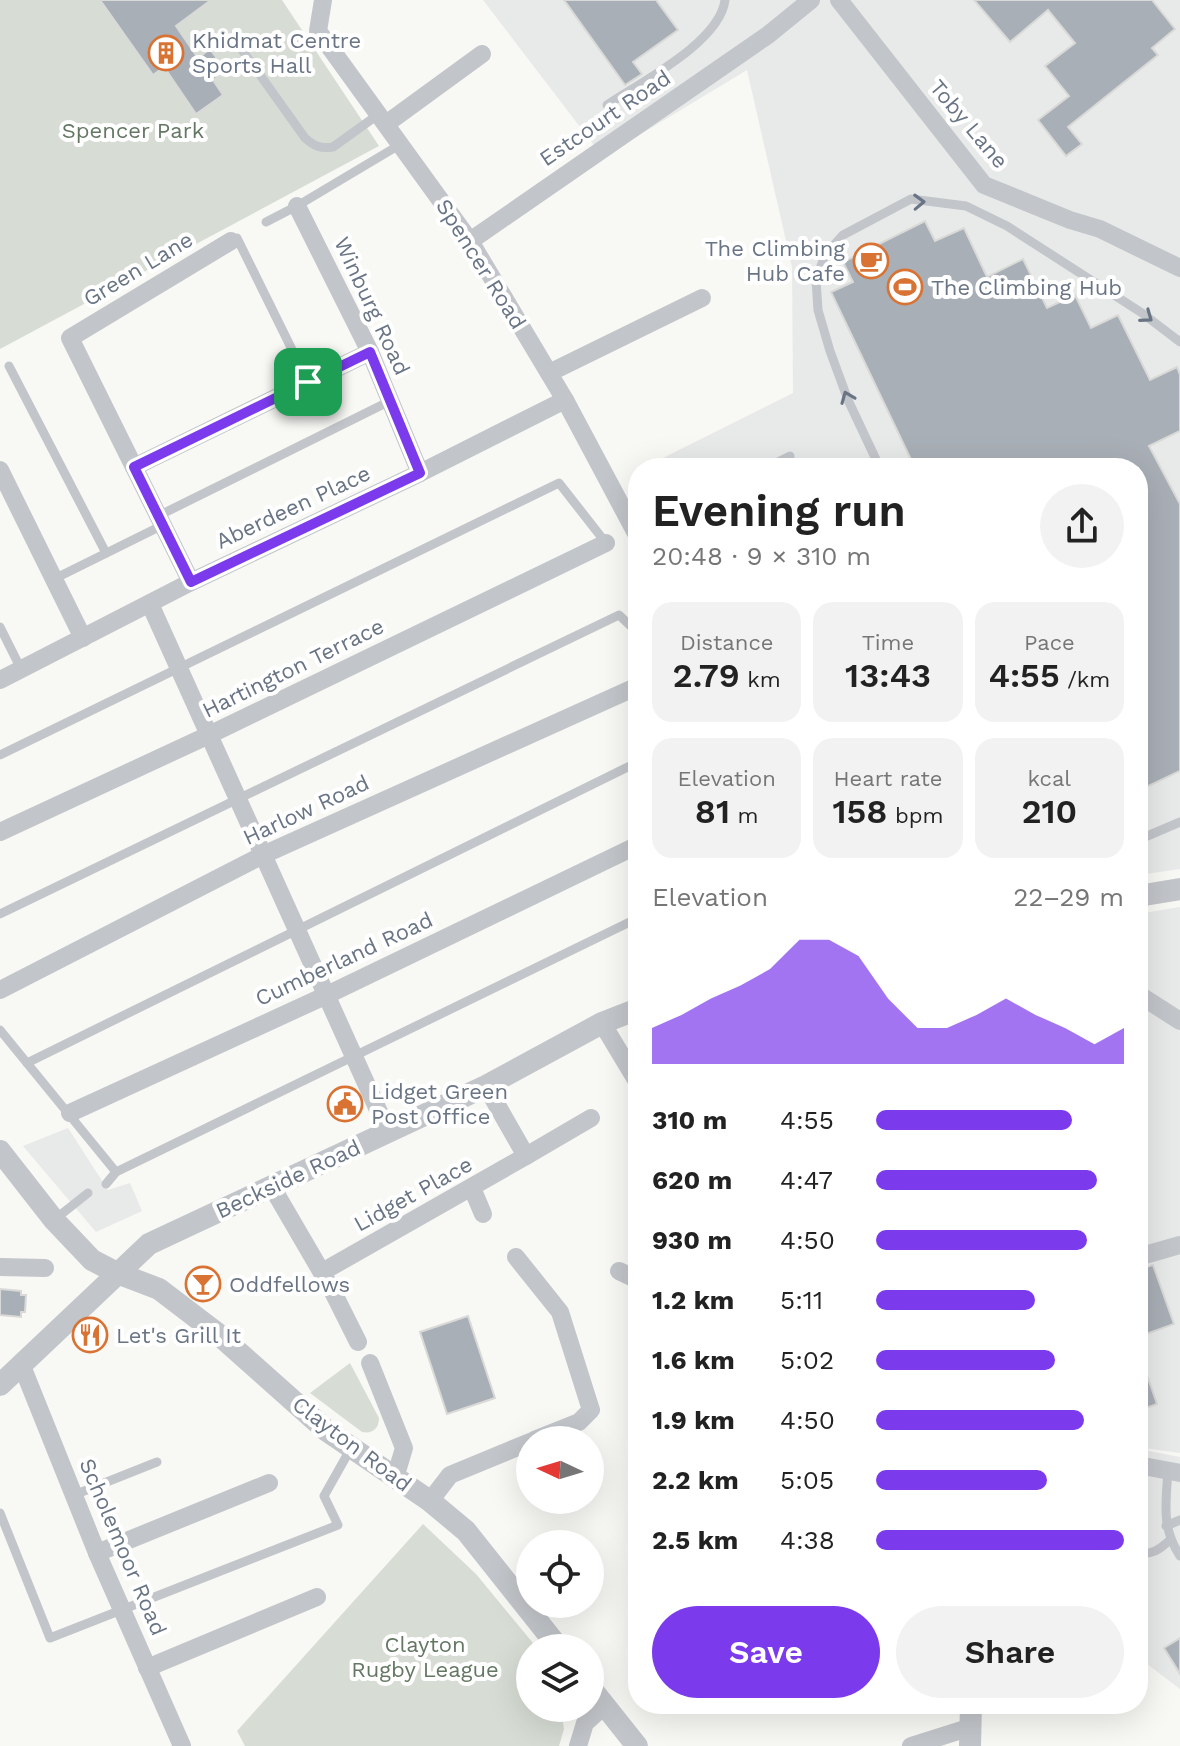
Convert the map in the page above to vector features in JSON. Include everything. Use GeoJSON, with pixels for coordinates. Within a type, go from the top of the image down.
{"type":"FeatureCollection","features":[{"type":"Feature","properties":{"kind":"street","name":"Spencer Road"},"geometry":{"type":"LineString","coordinates":[[323,0],[318,31],[470,241],[565,400],[628,517]]}},
{"type":"Feature","properties":{"kind":"street","name":"Estcourt Road"},"geometry":{"type":"LineString","coordinates":[[470,241],[768,35],[811,0]]}},
{"type":"Feature","properties":{"kind":"street","name":"Toby Lane"},"geometry":{"type":"LineString","coordinates":[[839,0],[984,185],[1100,229],[1180,268]]}},
{"type":"Feature","properties":{"kind":"street"},"geometry":{"type":"LineString","coordinates":[[383,119],[482,54]]}},
{"type":"Feature","properties":{"kind":"street","name":"Winburg Road"},"geometry":{"type":"LineString","coordinates":[[297,206],[370,352],[420,473]]}},
{"type":"Feature","properties":{"kind":"street","name":"Green Lane"},"geometry":{"type":"LineString","coordinates":[[134,467],[70,338],[231,241]]}},
{"type":"Feature","properties":{"kind":"street"},"geometry":{"type":"LineString","coordinates":[[549,373],[702,298]]}},
{"type":"Feature","properties":{"kind":"street"},"geometry":{"type":"LineString","coordinates":[[191,582],[134,467],[370,352]]}},
{"type":"Feature","properties":{"kind":"street","name":"Aberdeen Place"},"geometry":{"type":"LineString","coordinates":[[0,680],[191,582],[565,400]]}},
{"type":"Feature","properties":{"kind":"street"},"geometry":{"type":"LineString","coordinates":[[0,470],[83,638]]}},
{"type":"Feature","properties":{"kind":"street","name":"Hartington Terrace"},"geometry":{"type":"LineString","coordinates":[[0,832],[209,735],[606,543]]}},
{"type":"Feature","properties":{"kind":"street"},"geometry":{"type":"LineString","coordinates":[[150,604],[388,1132]]}},
{"type":"Feature","properties":{"kind":"street","name":"Harlow Road"},"geometry":{"type":"LineString","coordinates":[[0,990],[263,855],[628,691]]}},
{"type":"Feature","properties":{"kind":"street","name":"Cumberland Road"},"geometry":{"type":"LineString","coordinates":[[70,1113],[327,995],[628,850]]}},
{"type":"Feature","properties":{"kind":"street"},"geometry":{"type":"LineString","coordinates":[[1148,894],[1180,889]]}},
{"type":"Feature","properties":{"kind":"street"},"geometry":{"type":"LineString","coordinates":[[1148,1000],[1180,1021]]}},
{"type":"Feature","properties":{"kind":"street","name":"Beckside Road"},"geometry":{"type":"LineString","coordinates":[[0,1385],[149,1244],[486,1086],[602,1023],[628,1013]]}},
{"type":"Feature","properties":{"kind":"street"},"geometry":{"type":"LineString","coordinates":[[602,1023],[628,1066]]}},
{"type":"Feature","properties":{"kind":"street"},"geometry":{"type":"LineString","coordinates":[[486,1086],[526,1156]]}},
{"type":"Feature","properties":{"kind":"street","name":"Lidget Place"},"geometry":{"type":"LineString","coordinates":[[322,1272],[591,1118]]}},
{"type":"Feature","properties":{"kind":"street","name":"Clayton Road"},"geometry":{"type":"LineString","coordinates":[[0,1151],[54,1220],[92,1260],[159,1289],[218,1334],[327,1431],[430,1501],[466,1531],[548,1634]]}},
{"type":"Feature","properties":{"kind":"street"},"geometry":{"type":"LineString","coordinates":[[272,1187],[322,1272],[358,1342]]}},
{"type":"Feature","properties":{"kind":"street"},"geometry":{"type":"LineString","coordinates":[[472,1188],[483,1214]]}},
{"type":"Feature","properties":{"kind":"street"},"geometry":{"type":"LineString","coordinates":[[1148,1254],[1180,1245]]}},
{"type":"Feature","properties":{"kind":"street"},"geometry":{"type":"LineString","coordinates":[[516,1257],[560,1312],[591,1410],[579,1422],[569,1426]]}},
{"type":"Feature","properties":{"kind":"street"},"geometry":{"type":"LineString","coordinates":[[0,1267],[45,1268]]}},
{"type":"Feature","properties":{"kind":"street"},"geometry":{"type":"LineString","coordinates":[[619,1271],[628,1275]]}},
{"type":"Feature","properties":{"kind":"street"},"geometry":{"type":"LineString","coordinates":[[370,1363],[404,1448],[395,1478]]}},
{"type":"Feature","properties":{"kind":"street","name":"Scholemoor Road"},"geometry":{"type":"LineString","coordinates":[[22,1366],[97,1553],[182,1746]]}},
{"type":"Feature","properties":{"kind":"street"},"geometry":{"type":"LineString","coordinates":[[430,1501],[450,1475],[516,1448]]}},
{"type":"Feature","properties":{"kind":"street"},"geometry":{"type":"LineString","coordinates":[[1148,1467],[1174,1472]]}},
{"type":"Feature","properties":{"kind":"street"},"geometry":{"type":"LineString","coordinates":[[97,1553],[269,1483]]}},
{"type":"Feature","properties":{"kind":"street"},"geometry":{"type":"LineString","coordinates":[[147,1668],[317,1597]]}},
{"type":"Feature","properties":{"kind":"street"},"geometry":{"type":"LineString","coordinates":[[578,1746],[585,1723],[605,1705],[637,1746]]}},
{"type":"Feature","properties":{"kind":"street"},"geometry":{"type":"LineString","coordinates":[[911,1746],[970,1736],[971,1714]]}},
{"type":"Feature","properties":{"kind":"lane"},"geometry":{"type":"LineString","coordinates":[[607,105],[685,53],[714,27],[724,12],[725,0]]}},
{"type":"Feature","properties":{"kind":"lane"},"geometry":{"type":"LineString","coordinates":[[235,40],[312,145],[333,147],[383,119]]}},
{"type":"Feature","properties":{"kind":"lane"},"geometry":{"type":"LineString","coordinates":[[266,222],[401,144]]}},
{"type":"Feature","properties":{"kind":"lane"},"geometry":{"type":"LineString","coordinates":[[875,458],[848,400],[830,351],[818,310],[816,280],[825,255],[843,235],[911,199],[966,206],[1007,226],[1142,313],[1180,342]]}},
{"type":"Feature","properties":{"kind":"lane"},"geometry":{"type":"LineString","coordinates":[[231,241],[237,238],[308,382]]}},
{"type":"Feature","properties":{"kind":"lane"},"geometry":{"type":"LineString","coordinates":[[9,366],[106,553]]}},
{"type":"Feature","properties":{"kind":"lane"},"geometry":{"type":"LineString","coordinates":[[54,579],[390,401]]}},
{"type":"Feature","properties":{"kind":"lane"},"geometry":{"type":"LineString","coordinates":[[786,458],[790,456]]}},
{"type":"Feature","properties":{"kind":"lane"},"geometry":{"type":"LineString","coordinates":[[0,755],[559,483],[606,543]]}},
{"type":"Feature","properties":{"kind":"lane"},"geometry":{"type":"LineString","coordinates":[[0,914],[619,615],[628,624]]}},
{"type":"Feature","properties":{"kind":"lane"},"geometry":{"type":"LineString","coordinates":[[0,627],[21,669]]}},
{"type":"Feature","properties":{"kind":"lane"},"geometry":{"type":"LineString","coordinates":[[27,1063],[628,767]]}},
{"type":"Feature","properties":{"kind":"lane"},"geometry":{"type":"LineString","coordinates":[[1148,836],[1180,822]]}},
{"type":"Feature","properties":{"kind":"lane"},"geometry":{"type":"LineString","coordinates":[[106,1184],[116,1172],[628,923]]}},
{"type":"Feature","properties":{"kind":"lane"},"geometry":{"type":"LineString","coordinates":[[0,1030],[116,1172]]}},
{"type":"Feature","properties":{"kind":"lane"},"geometry":{"type":"LineString","coordinates":[[54,1220],[88,1193]]}},
{"type":"Feature","properties":{"kind":"lane"},"geometry":{"type":"LineString","coordinates":[[0,1513],[50,1638],[338,1525],[324,1496],[351,1448]]}},
{"type":"Feature","properties":{"kind":"lane"},"geometry":{"type":"LineString","coordinates":[[74,1495],[157,1462]]}},
{"type":"Feature","properties":{"kind":"lane"},"geometry":{"type":"LineString","coordinates":[[1174,1472],[1166,1526],[1180,1556]]}},
{"type":"Feature","properties":{"kind":"lane"},"geometry":{"type":"LineString","coordinates":[[1166,1526],[1180,1520]]}},
{"type":"Feature","properties":{"kind":"lane"},"geometry":{"type":"LineString","coordinates":[[1148,1554],[1159,1551],[1170,1540]]}},
{"type":"Feature","properties":{"kind":"shaded area"},"geometry":{"type":"Polygon","coordinates":[[[483,0],[1180,0],[1180,869],[1148,874],[1148,458],[663,458],[793,393],[792,267],[747,70],[603,157],[483,0]]]}},
{"type":"Feature","properties":{"kind":"shaded area"},"geometry":{"type":"Polygon","coordinates":[[[1180,907],[1180,1453],[1148,1448],[1148,912],[1180,907]]]}},
{"type":"Feature","properties":{"kind":"shaded area"},"geometry":{"type":"Polygon","coordinates":[[[68,1128],[108,1190],[130,1183],[142,1211],[96,1232],[23,1146],[68,1128]]]}},
{"type":"Feature","properties":{"kind":"shaded area"},"geometry":{"type":"Polygon","coordinates":[[[1148,1451],[1180,1457],[1180,1689],[1148,1665],[1148,1451]]]}},
{"type":"Feature","properties":{"kind":"green space","name":"Spencer Park"},"geometry":{"type":"Polygon","coordinates":[[[0,0],[282,0],[379,146],[0,349],[0,0]]]}},
{"type":"Feature","properties":{"kind":"green space"},"geometry":{"type":"Polygon","coordinates":[[[350,1363],[379,1418],[378,1425],[372,1431],[362,1432],[310,1393],[350,1363]]]}},
{"type":"Feature","properties":{"kind":"green space","name":"Clayton Rugby League"},"geometry":{"type":"Polygon","coordinates":[[[423,1524],[476,1574],[525,1634],[516,1634],[516,1722],[563,1722],[564,1729],[559,1746],[245,1746],[237,1731],[423,1524]]]}},
{"type":"Feature","properties":{"kind":"building","name":"Khidmat Centre Sports Hall"},"geometry":{"type":"Polygon","coordinates":[[[100,0],[211,0],[176,26],[198,58],[210,49],[226,71],[213,80],[223,95],[196,114],[164,67],[153,75],[100,0]]]}},
{"type":"Feature","properties":{"kind":"building"},"geometry":{"type":"Polygon","coordinates":[[[564,0],[656,0],[678,30],[633,62],[642,74],[625,85],[564,0]]]}},
{"type":"Feature","properties":{"kind":"building"},"geometry":{"type":"Polygon","coordinates":[[[974,0],[1152,0],[1175,29],[1152,48],[1158,55],[1068,127],[1082,144],[1066,156],[1038,120],[1069,96],[1045,66],[1075,43],[1048,10],[1010,42],[974,0]]]}},
{"type":"Feature","properties":{"kind":"building"},"geometry":{"type":"Polygon","coordinates":[[[925,221],[935,241],[964,228],[987,277],[1023,259],[1047,308],[1075,295],[1091,328],[1118,315],[1150,380],[1177,367],[1180,375],[1180,431],[1149,446],[1180,504],[1180,771],[1148,786],[1148,458],[910,458],[831,292],[853,282],[843,262],[925,221]]]}},
{"type":"Feature","properties":{"kind":"building"},"geometry":{"type":"Polygon","coordinates":[[[1153,1265],[1174,1324],[1148,1333],[1148,1266],[1153,1265]]]}},
{"type":"Feature","properties":{"kind":"building"},"geometry":{"type":"Polygon","coordinates":[[[0,1289],[21,1291],[21,1295],[26,1295],[25,1312],[21,1312],[21,1317],[0,1315],[0,1289]]]}},
{"type":"Feature","properties":{"kind":"building"},"geometry":{"type":"Polygon","coordinates":[[[468,1316],[495,1398],[447,1414],[420,1332],[468,1316]]]}},
{"type":"Feature","properties":{"kind":"building"},"geometry":{"type":"Polygon","coordinates":[[[1148,1378],[1157,1404],[1148,1407],[1148,1378]]]}},
{"type":"Feature","properties":{"kind":"building"},"geometry":{"type":"Polygon","coordinates":[[[1180,1638],[1180,1674],[1164,1648],[1180,1638]]]}},
{"type":"Feature","properties":{"kind":"place","name":"Khidmat Centre Sports Hall"},"geometry":{"type":"Point","coordinates":[166,53]}},
{"type":"Feature","properties":{"kind":"place","name":"The Climbing Hub Cafe"},"geometry":{"type":"Point","coordinates":[871,261]}},
{"type":"Feature","properties":{"kind":"place","name":"The Climbing Hub"},"geometry":{"type":"Point","coordinates":[905,287]}},
{"type":"Feature","properties":{"kind":"place","name":"Lidget Green Post Office"},"geometry":{"type":"Point","coordinates":[345,1104]}},
{"type":"Feature","properties":{"kind":"place","name":"Oddfellows"},"geometry":{"type":"Point","coordinates":[203,1284]}},
{"type":"Feature","properties":{"kind":"place","name":"Let's Grill It"},"geometry":{"type":"Point","coordinates":[90,1335]}},
{"type":"Feature","properties":{"kind":"route"},"geometry":{"type":"LineString","coordinates":[[370,352],[420,473],[191,582],[134,467],[308,382],[370,352]]}}]}
